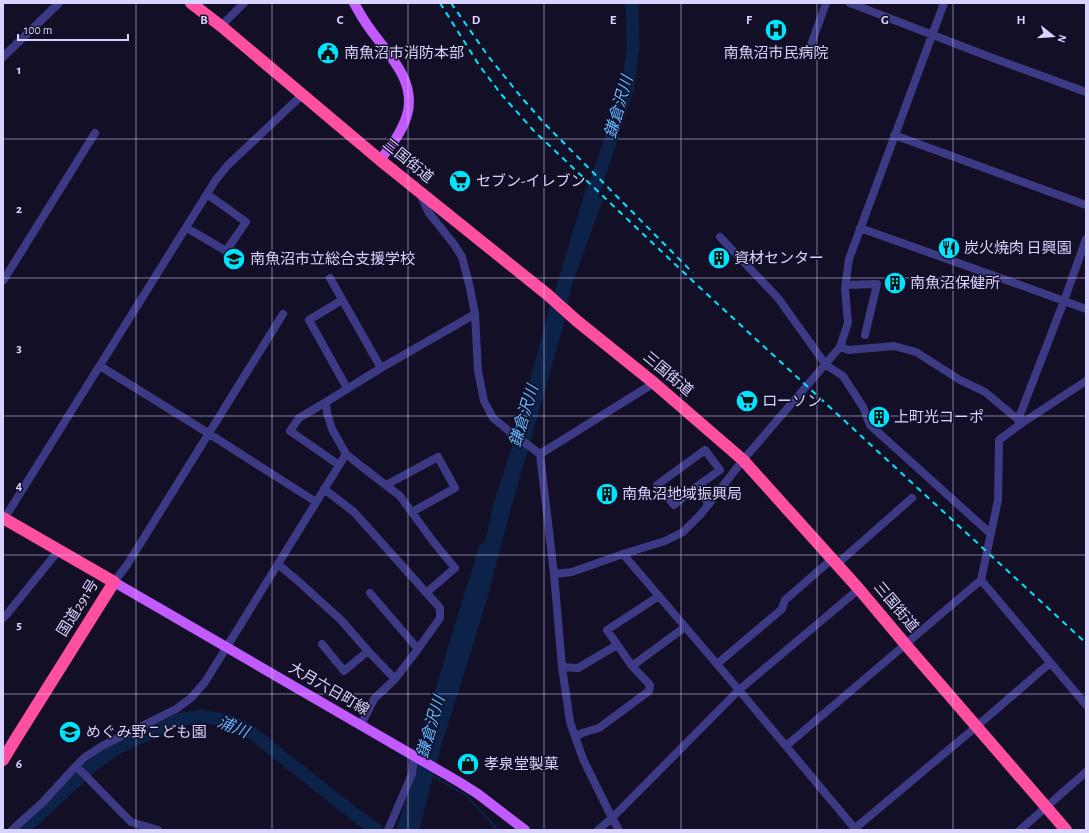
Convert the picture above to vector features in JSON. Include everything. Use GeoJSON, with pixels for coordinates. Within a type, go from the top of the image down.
{"type":"FeatureCollection","features":[{"type":"Feature","properties":{"kind":"highway","name":"三国街道"},"geometry":{"type":"LineString","coordinates":[[191,3],[221,26],[380,160],[548,295],[744,460],[859,589],[1066,830]]}},
{"type":"Feature","properties":{"kind":"highway","name":"国道291号"},"geometry":{"type":"LineString","coordinates":[[3,518],[114,582],[3,760]]}},
{"type":"Feature","properties":{"kind":"main road"},"geometry":{"type":"LineString","coordinates":[[354,3],[370,29],[398,67],[408,90],[409,103],[404,125],[398,137],[380,160]]}},
{"type":"Feature","properties":{"kind":"main road","name":"大月六日町線"},"geometry":{"type":"LineString","coordinates":[[114,582],[478,794],[525,830]]}},
{"type":"Feature","properties":{"kind":"street"},"geometry":{"type":"LineString","coordinates":[[5,52],[59,3]]}},
{"type":"Feature","properties":{"kind":"street"},"geometry":{"type":"LineString","coordinates":[[221,26],[244,3]]}},
{"type":"Feature","properties":{"kind":"street"},"geometry":{"type":"LineString","coordinates":[[808,53],[826,3]]}},
{"type":"Feature","properties":{"kind":"street"},"geometry":{"type":"LineString","coordinates":[[850,3],[1086,92]]}},
{"type":"Feature","properties":{"kind":"street"},"geometry":{"type":"LineString","coordinates":[[554,574],[572,572],[665,541],[683,532],[709,504],[744,460],[840,347],[848,323],[846,284],[849,259],[944,3]]}},
{"type":"Feature","properties":{"kind":"street"},"geometry":{"type":"LineString","coordinates":[[3,518],[216,181],[227,166],[302,95]]}},
{"type":"Feature","properties":{"kind":"street"},"geometry":{"type":"LineString","coordinates":[[3,281],[95,133]]}},
{"type":"Feature","properties":{"kind":"street"},"geometry":{"type":"LineString","coordinates":[[894,136],[1086,205]]}},
{"type":"Feature","properties":{"kind":"street"},"geometry":{"type":"LineString","coordinates":[[418,190],[428,214],[453,243],[462,257],[475,314],[478,371],[484,401],[493,418],[540,454],[554,574],[562,667],[570,722],[583,759],[619,830]]}},
{"type":"Feature","properties":{"kind":"street"},"geometry":{"type":"LineString","coordinates":[[186,228],[226,251],[246,222],[207,194]]}},
{"type":"Feature","properties":{"kind":"street"},"geometry":{"type":"LineString","coordinates":[[860,228],[1086,309]]}},
{"type":"Feature","properties":{"kind":"street"},"geometry":{"type":"LineString","coordinates":[[720,237],[778,298],[826,365],[843,376],[863,407],[870,425],[991,534]]}},
{"type":"Feature","properties":{"kind":"street"},"geometry":{"type":"LineString","coordinates":[[1020,421],[1086,239]]}},
{"type":"Feature","properties":{"kind":"street"},"geometry":{"type":"LineString","coordinates":[[330,278],[381,368]]}},
{"type":"Feature","properties":{"kind":"street"},"geometry":{"type":"LineString","coordinates":[[846,284],[877,284],[865,335]]}},
{"type":"Feature","properties":{"kind":"street"},"geometry":{"type":"LineString","coordinates":[[342,300],[309,320],[347,388]]}},
{"type":"Feature","properties":{"kind":"street"},"geometry":{"type":"LineString","coordinates":[[114,582],[127,565],[208,433],[284,314]]}},
{"type":"Feature","properties":{"kind":"street"},"geometry":{"type":"LineString","coordinates":[[339,465],[290,432],[298,418],[475,314]]}},
{"type":"Feature","properties":{"kind":"street"},"geometry":{"type":"LineString","coordinates":[[840,347],[849,350],[894,346],[916,352],[960,380],[985,392],[1020,421]]}},
{"type":"Feature","properties":{"kind":"street"},"geometry":{"type":"LineString","coordinates":[[100,366],[316,502]]}},
{"type":"Feature","properties":{"kind":"street"},"geometry":{"type":"LineString","coordinates":[[786,746],[981,580],[998,500],[999,440],[1020,421],[1086,381]]}},
{"type":"Feature","properties":{"kind":"street"},"geometry":{"type":"LineString","coordinates":[[540,454],[654,383]]}},
{"type":"Feature","properties":{"kind":"street"},"geometry":{"type":"LineString","coordinates":[[326,402],[332,429],[346,454],[400,496],[432,540],[455,568],[426,593]]}},
{"type":"Feature","properties":{"kind":"street"},"geometry":{"type":"LineString","coordinates":[[704,450],[720,470],[696,488],[674,505],[657,484],[704,450]]}},
{"type":"Feature","properties":{"kind":"street"},"geometry":{"type":"LineString","coordinates":[[12,830],[43,802],[85,757],[102,746],[176,709],[191,698],[205,682],[346,454]]}},
{"type":"Feature","properties":{"kind":"street"},"geometry":{"type":"LineString","coordinates":[[386,485],[438,457],[455,488],[412,512]]}},
{"type":"Feature","properties":{"kind":"street"},"geometry":{"type":"LineString","coordinates":[[696,488],[709,504]]}},
{"type":"Feature","properties":{"kind":"street"},"geometry":{"type":"LineString","coordinates":[[324,489],[354,512],[440,608],[440,618],[395,678],[374,699],[361,725]]}},
{"type":"Feature","properties":{"kind":"street"},"geometry":{"type":"LineString","coordinates":[[717,664],[782,608],[786,600],[912,498]]}},
{"type":"Feature","properties":{"kind":"street"},"geometry":{"type":"LineString","coordinates":[[3,618],[58,550]]}},
{"type":"Feature","properties":{"kind":"street"},"geometry":{"type":"LineString","coordinates":[[623,554],[855,829],[1050,663]]}},
{"type":"Feature","properties":{"kind":"street"},"geometry":{"type":"LineString","coordinates":[[278,564],[341,620],[368,651],[395,678]]}},
{"type":"Feature","properties":{"kind":"street"},"geometry":{"type":"LineString","coordinates":[[981,580],[1086,705]]}},
{"type":"Feature","properties":{"kind":"street"},"geometry":{"type":"LineString","coordinates":[[598,830],[612,818],[739,690],[859,589]]}},
{"type":"Feature","properties":{"kind":"street"},"geometry":{"type":"LineString","coordinates":[[370,593],[418,649]]}},
{"type":"Feature","properties":{"kind":"street"},"geometry":{"type":"LineString","coordinates":[[575,737],[582,733],[599,728],[649,691],[650,685],[632,666],[607,630],[659,596]]}},
{"type":"Feature","properties":{"kind":"street"},"geometry":{"type":"LineString","coordinates":[[632,666],[685,627]]}},
{"type":"Feature","properties":{"kind":"street"},"geometry":{"type":"LineString","coordinates":[[322,644],[344,671],[368,651]]}},
{"type":"Feature","properties":{"kind":"street"},"geometry":{"type":"LineString","coordinates":[[562,667],[578,668],[618,645]]}},
{"type":"Feature","properties":{"kind":"street"},"geometry":{"type":"LineString","coordinates":[[389,830],[412,774],[414,756]]}},
{"type":"Feature","properties":{"kind":"street"},"geometry":{"type":"LineString","coordinates":[[76,766],[130,826],[158,830]]}},
{"type":"Feature","properties":{"kind":"street"},"geometry":{"type":"LineString","coordinates":[[1020,830],[1086,772]]}},
{"type":"Feature","properties":{"kind":"water"},"geometry":{"type":"Polygon","coordinates":[[[586,188],[603,200],[571,287],[563,327],[511,508],[486,603],[441,747],[419,830],[396,830],[412,783],[430,745],[473,600],[493,505],[511,450],[547,317],[586,188]]]}},
{"type":"Feature","properties":{"kind":"waterway","name":"鎌倉沢川"},"geometry":{"type":"LineString","coordinates":[[588,208],[628,87],[633,49],[632,3]]}},
{"type":"Feature","properties":{"kind":"waterway","name":"鎌倉沢川"},"geometry":{"type":"LineString","coordinates":[[417,785],[419,769],[485,549]]}},
{"type":"Feature","properties":{"kind":"waterway","name":"浦川"},"geometry":{"type":"LineString","coordinates":[[23,830],[93,765],[115,749],[178,720],[202,716],[228,721],[248,730],[377,830]]}},
{"type":"Feature","properties":{"kind":"waterway"},"geometry":{"type":"LineString","coordinates":[[431,775],[467,796],[498,830]]}},
{"type":"Feature","properties":{"kind":"railway"},"geometry":{"type":"LineString","coordinates":[[440,3],[479,65],[501,94],[533,130],[696,284],[1086,643]]}},
{"type":"Feature","properties":{"kind":"railway"},"geometry":{"type":"LineString","coordinates":[[451,3],[488,56],[545,124],[693,273]]}},
{"type":"Feature","properties":{"kind":"place","name":"南魚沼市民病院"},"geometry":{"type":"Point","coordinates":[776,30]}},
{"type":"Feature","properties":{"kind":"place","name":"南魚沼市消防本部"},"geometry":{"type":"Point","coordinates":[328,53]}},
{"type":"Feature","properties":{"kind":"place","name":"セブン-イレブン"},"geometry":{"type":"Point","coordinates":[460,181]}},
{"type":"Feature","properties":{"kind":"place","name":"炭火焼肉 日興園"},"geometry":{"type":"Point","coordinates":[949,248]}},
{"type":"Feature","properties":{"kind":"place","name":"資材センター"},"geometry":{"type":"Point","coordinates":[719,258]}},
{"type":"Feature","properties":{"kind":"place","name":"南魚沼市立総合支援学校"},"geometry":{"type":"Point","coordinates":[234,259]}},
{"type":"Feature","properties":{"kind":"place","name":"南魚沼保健所"},"geometry":{"type":"Point","coordinates":[895,283]}},
{"type":"Feature","properties":{"kind":"place","name":"ローソン"},"geometry":{"type":"Point","coordinates":[747,401]}},
{"type":"Feature","properties":{"kind":"place","name":"上町光コーポ"},"geometry":{"type":"Point","coordinates":[879,417]}},
{"type":"Feature","properties":{"kind":"place","name":"南魚沼地域振興局"},"geometry":{"type":"Point","coordinates":[607,494]}},
{"type":"Feature","properties":{"kind":"place","name":"めぐみ野こども園"},"geometry":{"type":"Point","coordinates":[70,732]}},
{"type":"Feature","properties":{"kind":"place","name":"孝泉堂製菓"},"geometry":{"type":"Point","coordinates":[468,764]}}]}
